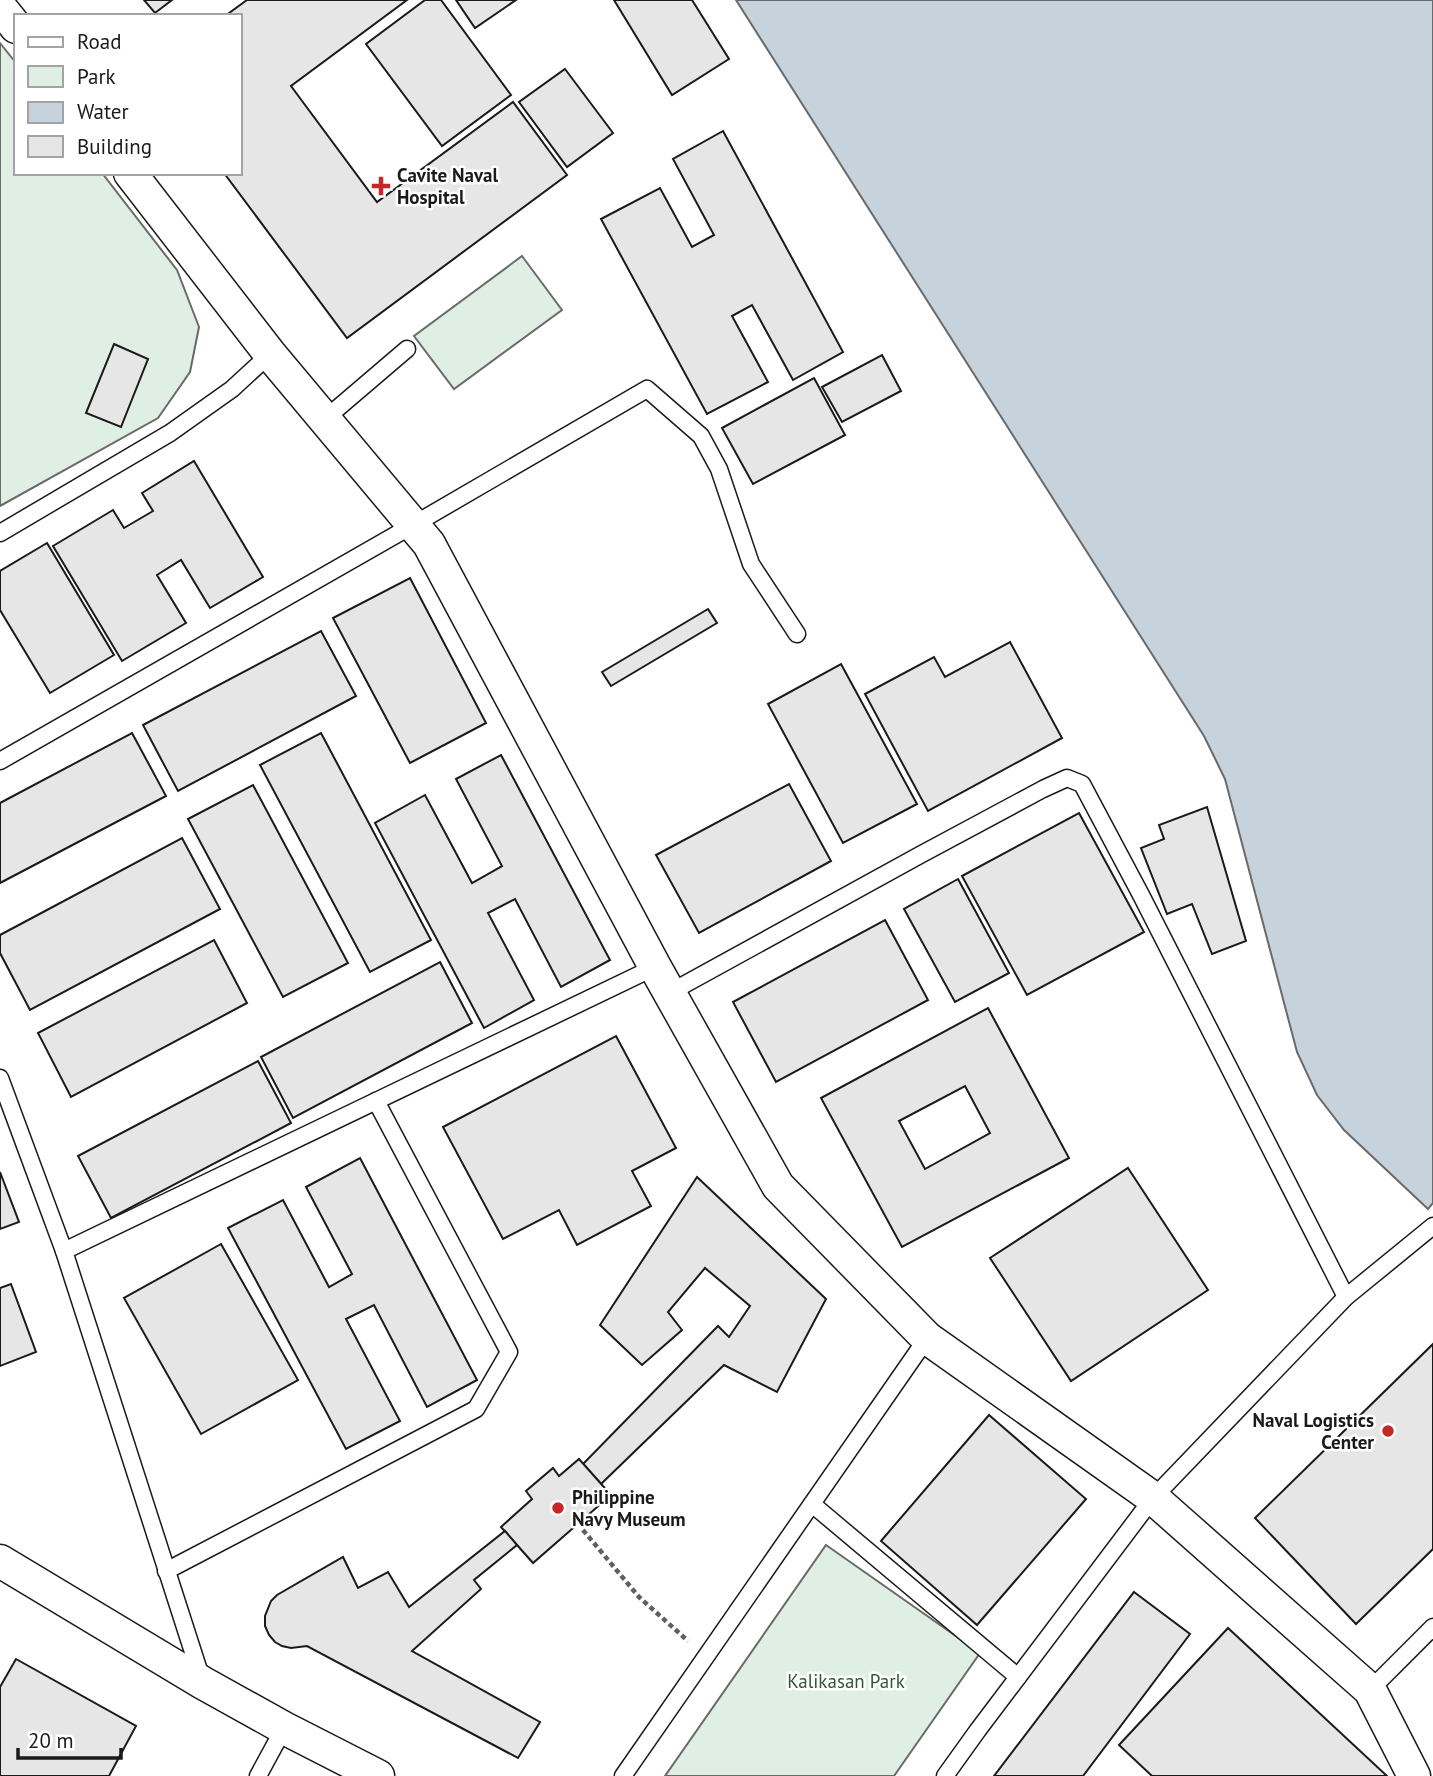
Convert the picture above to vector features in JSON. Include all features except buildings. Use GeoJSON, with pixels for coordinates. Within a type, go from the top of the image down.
{"type":"FeatureCollection","features":[{"type":"Feature","properties":{"kind":"street"},"geometry":{"type":"LineString","coordinates":[[0,7],[14,24]]}},
{"type":"Feature","properties":{"kind":"street"},"geometry":{"type":"LineString","coordinates":[[132,175],[270,354],[429,544],[662,980],[778,1186],[927,1338],[1153,1499],[1370,1690],[1414,1776]]}},
{"type":"Feature","properties":{"kind":"street"},"geometry":{"type":"LineString","coordinates":[[0,1561],[203,1683],[378,1776]]}},
{"type":"Feature","properties":{"kind":"lane"},"geometry":{"type":"LineString","coordinates":[[325,419],[407,349]]}},
{"type":"Feature","properties":{"kind":"lane"},"geometry":{"type":"LineString","coordinates":[[0,533],[170,433],[232,389],[270,354]]}},
{"type":"Feature","properties":{"kind":"lane"},"geometry":{"type":"LineString","coordinates":[[0,761],[413,526],[647,389],[701,436],[719,469],[751,564],[797,634]]}},
{"type":"Feature","properties":{"kind":"lane"},"geometry":{"type":"LineString","coordinates":[[64,1251],[376,1101],[788,929],[920,855],[1067,778],[1082,784],[1346,1297]]}},
{"type":"Feature","properties":{"kind":"lane"},"geometry":{"type":"LineString","coordinates":[[0,1078],[64,1251],[203,1683]]}},
{"type":"Feature","properties":{"kind":"lane"},"geometry":{"type":"LineString","coordinates":[[166,1571],[477,1409],[509,1352],[376,1101]]}},
{"type":"Feature","properties":{"kind":"lane"},"geometry":{"type":"LineString","coordinates":[[945,1776],[1153,1499],[1346,1297],[1433,1226]]}},
{"type":"Feature","properties":{"kind":"lane"},"geometry":{"type":"LineString","coordinates":[[623,1776],[927,1338]]}},
{"type":"Feature","properties":{"kind":"lane"},"geometry":{"type":"LineString","coordinates":[[812,1504],[1018,1677]]}},
{"type":"Feature","properties":{"kind":"lane"},"geometry":{"type":"LineString","coordinates":[[1370,1690],[1433,1627]]}},
{"type":"Feature","properties":{"kind":"lane"},"geometry":{"type":"LineString","coordinates":[[258,1776],[284,1728]]}},
{"type":"Feature","properties":{"kind":"path"},"geometry":{"type":"LineString","coordinates":[[583,1530],[639,1597],[706,1657]]}},
{"type":"Feature","properties":{"kind":"green space"},"geometry":{"type":"Polygon","coordinates":[[[0,43],[14,60],[14,175],[104,175],[177,270],[199,327],[190,372],[158,418],[0,506],[0,43]]]}},
{"type":"Feature","properties":{"kind":"green space"},"geometry":{"type":"Polygon","coordinates":[[[522,256],[562,310],[454,389],[414,336],[522,256]]]}},
{"type":"Feature","properties":{"kind":"green space","name":"Kalikasan Park"},"geometry":{"type":"Polygon","coordinates":[[[826,1545],[980,1653],[894,1776],[665,1776],[826,1545]]]}},
{"type":"Feature","properties":{"kind":"water"},"geometry":{"type":"Polygon","coordinates":[[[736,0],[1433,0],[1433,1203],[1428,1209],[1344,1130],[1317,1095],[1297,1052],[1225,779],[1204,736],[736,0]]]}},
{"type":"Feature","properties":{"kind":"place","name":"Cavite Naval Hospital"},"geometry":{"type":"Point","coordinates":[381,186]}},
{"type":"Feature","properties":{"kind":"place","name":"Naval Logistics Center"},"geometry":{"type":"Point","coordinates":[1388,1431]}},
{"type":"Feature","properties":{"kind":"place","name":"Philippine Navy Museum"},"geometry":{"type":"Point","coordinates":[558,1508]}}]}
